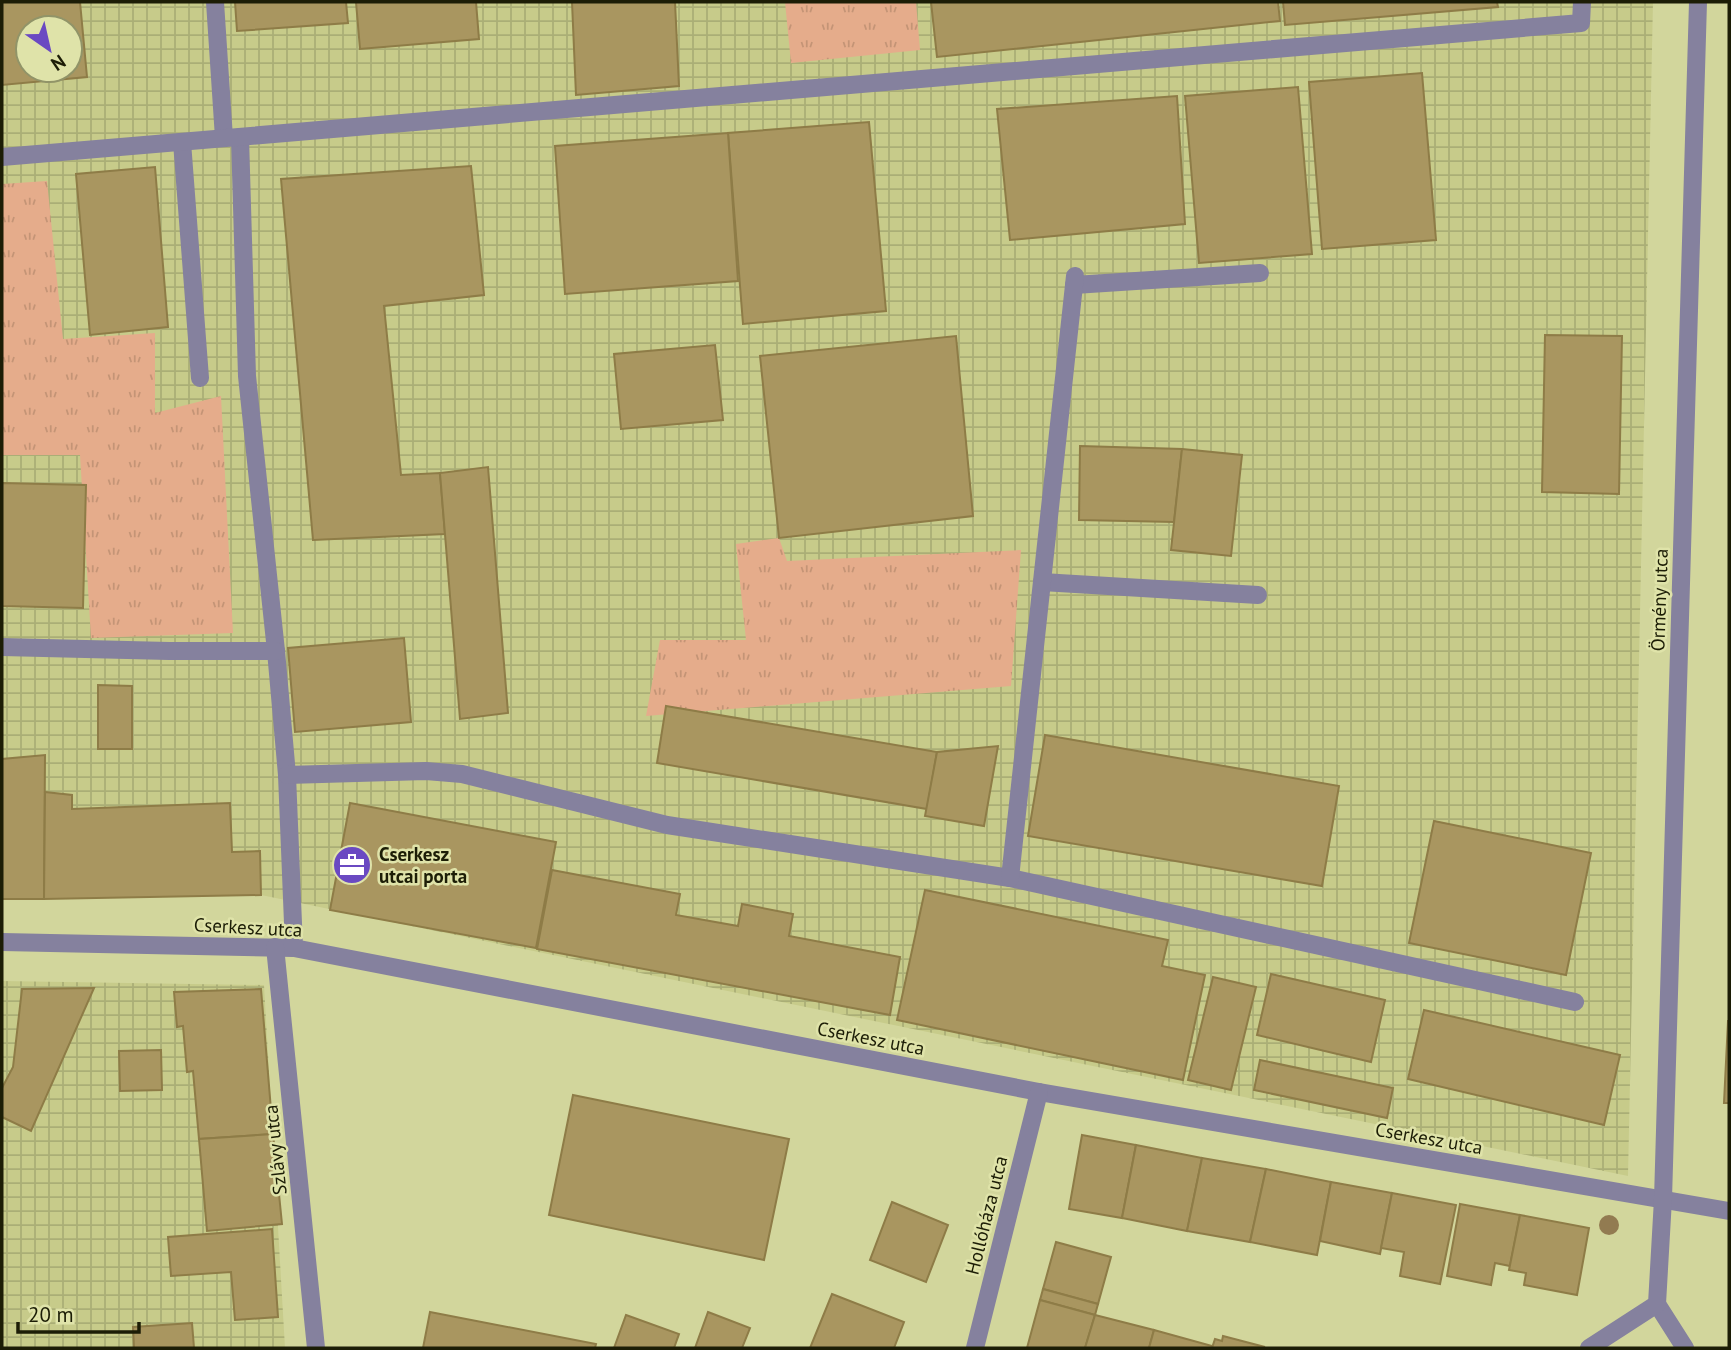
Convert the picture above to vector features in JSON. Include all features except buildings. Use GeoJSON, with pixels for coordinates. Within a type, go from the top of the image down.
{"type":"FeatureCollection","features":[{"type":"Feature","properties":{"kind":"street"},"geometry":{"type":"LineString","coordinates":[[215,2],[232,137],[247,376],[287,775],[294,948]]}},
{"type":"Feature","properties":{"kind":"street"},"geometry":{"type":"LineString","coordinates":[[2,157],[1581,23],[1582,2]]}},
{"type":"Feature","properties":{"kind":"street","name":"Örmény utca"},"geometry":{"type":"LineString","coordinates":[[1657,1304],[1698,2]]}},
{"type":"Feature","properties":{"kind":"street"},"geometry":{"type":"LineString","coordinates":[[182,142],[200,378]]}},
{"type":"Feature","properties":{"kind":"street"},"geometry":{"type":"LineString","coordinates":[[1010,878],[1075,281],[1261,273]]}},
{"type":"Feature","properties":{"kind":"street"},"geometry":{"type":"LineString","coordinates":[[1042,582],[1258,595]]}},
{"type":"Feature","properties":{"kind":"street"},"geometry":{"type":"LineString","coordinates":[[2,647],[169,651],[276,650]]}},
{"type":"Feature","properties":{"kind":"street"},"geometry":{"type":"LineString","coordinates":[[287,775],[426,771],[462,774],[667,825],[1010,878],[1575,1002]]}},
{"type":"Feature","properties":{"kind":"street","name":"Cserkesz utca"},"geometry":{"type":"LineString","coordinates":[[2,942],[294,948],[1039,1092],[1729,1212]]}},
{"type":"Feature","properties":{"kind":"street","name":"Szlávy utca"},"geometry":{"type":"LineString","coordinates":[[275,947],[316,1348]]}},
{"type":"Feature","properties":{"kind":"street","name":"Hollóháza utca"},"geometry":{"type":"LineString","coordinates":[[975,1348],[1039,1092]]}},
{"type":"Feature","properties":{"kind":"street"},"geometry":{"type":"LineString","coordinates":[[1589,1348],[1657,1304],[1685,1348]]}},
{"type":"Feature","properties":{"kind":"shaded area"},"geometry":{"type":"Polygon","coordinates":[[[2,2],[1653,2],[1628,1176],[261,895],[2,899],[2,2]]]}},
{"type":"Feature","properties":{"kind":"shaded area"},"geometry":{"type":"Polygon","coordinates":[[[2,981],[264,985],[285,1348],[2,1348],[2,981]]]}},
{"type":"Feature","properties":{"kind":"green space"},"geometry":{"type":"Polygon","coordinates":[[[785,2],[916,2],[920,50],[791,63],[785,2]]]}},
{"type":"Feature","properties":{"kind":"green space"},"geometry":{"type":"Polygon","coordinates":[[[47,181],[63,339],[155,333],[155,413],[221,396],[233,633],[91,638],[80,455],[2,455],[2,184],[47,181]]]}},
{"type":"Feature","properties":{"kind":"green space"},"geometry":{"type":"Polygon","coordinates":[[[779,538],[787,561],[1021,550],[1011,686],[646,716],[660,640],[746,640],[736,544],[779,538]]]}},
{"type":"Feature","properties":{"kind":"place","name":"Cserkesz utcai porta"},"geometry":{"type":"Point","coordinates":[352,865]}}]}
